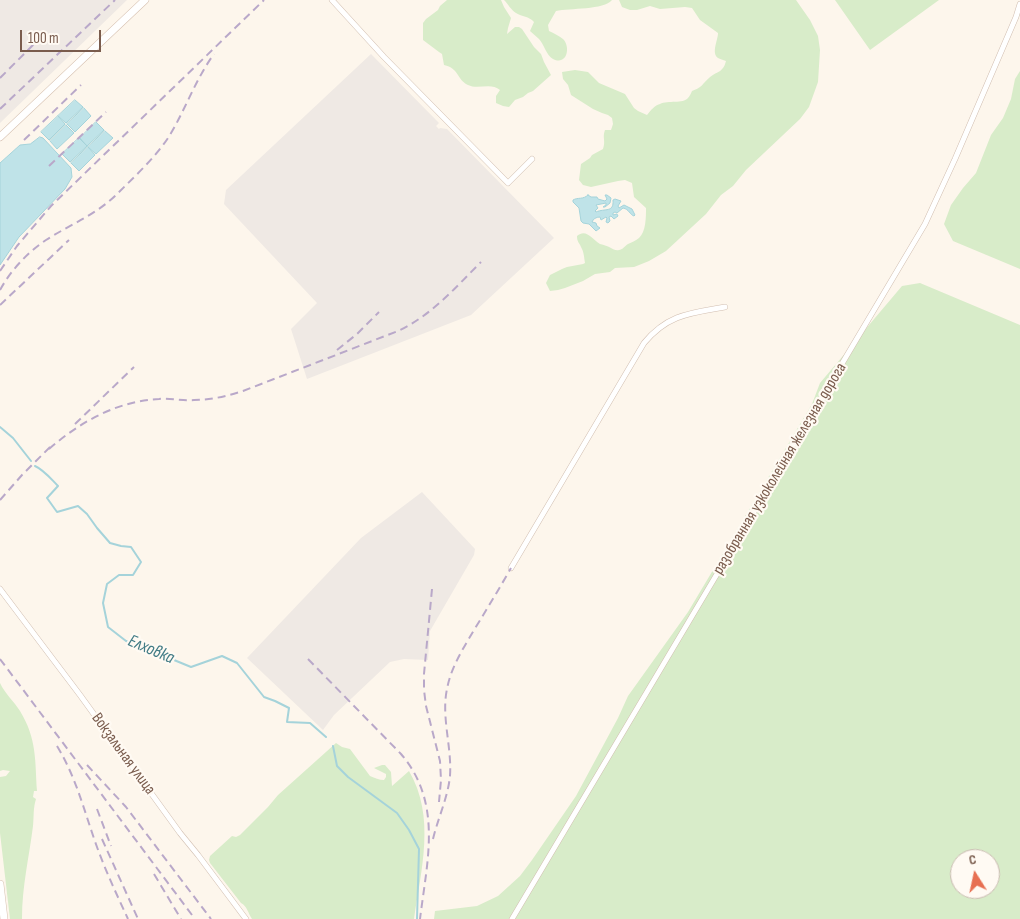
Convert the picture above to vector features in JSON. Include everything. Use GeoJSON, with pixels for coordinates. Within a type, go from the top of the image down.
{"type":"FeatureCollection","features":[{"type":"Feature","properties":{"kind":"main road"},"geometry":{"type":"LineString","coordinates":[[0,138],[145,0]]}},
{"type":"Feature","properties":{"kind":"main road"},"geometry":{"type":"LineString","coordinates":[[0,884],[4,919]]}},
{"type":"Feature","properties":{"kind":"street"},"geometry":{"type":"LineString","coordinates":[[332,0],[384,57],[508,183],[532,159]]}},
{"type":"Feature","properties":{"kind":"street","name":"разобранная узкоколейная железная дорога"},"geometry":{"type":"LineString","coordinates":[[512,919],[917,239],[956,159],[1020,4]]}},
{"type":"Feature","properties":{"kind":"street"},"geometry":{"type":"LineString","coordinates":[[511,568],[644,343],[661,326],[675,318],[725,307]]}},
{"type":"Feature","properties":{"kind":"street","name":"Вокзальная улица"},"geometry":{"type":"LineString","coordinates":[[0,589],[180,833],[246,919]]}},
{"type":"Feature","properties":{"kind":"shaded area"},"geometry":{"type":"Polygon","coordinates":[[[0,0],[127,0],[0,123],[0,0]]]}},
{"type":"Feature","properties":{"kind":"shaded area"},"geometry":{"type":"Polygon","coordinates":[[[371,54],[439,123],[436,126],[439,129],[447,129],[554,238],[471,315],[307,379],[291,329],[317,303],[224,204],[226,190],[371,54]]]}},
{"type":"Feature","properties":{"kind":"shaded area"},"geometry":{"type":"Polygon","coordinates":[[[422,492],[475,549],[474,555],[430,631],[428,660],[404,659],[390,662],[334,715],[323,730],[247,658],[361,538],[422,492]]]}},
{"type":"Feature","properties":{"kind":"green space"},"geometry":{"type":"Polygon","coordinates":[[[447,0],[501,0],[511,18],[507,34],[515,27],[522,29],[541,54],[551,75],[533,91],[515,100],[509,107],[496,103],[496,96],[500,90],[489,86],[476,87],[464,83],[453,69],[444,65],[442,54],[423,40],[423,23],[447,0]]]}},
{"type":"Feature","properties":{"kind":"green space"},"geometry":{"type":"Polygon","coordinates":[[[504,0],[612,0],[602,6],[556,11],[548,25],[549,31],[563,39],[567,46],[566,55],[562,60],[558,60],[551,57],[541,41],[530,31],[534,22],[514,12],[504,0]]]}},
{"type":"Feature","properties":{"kind":"green space"},"geometry":{"type":"Polygon","coordinates":[[[619,0],[796,0],[810,20],[818,36],[820,50],[818,82],[809,107],[800,119],[746,170],[733,186],[721,195],[706,214],[666,251],[634,267],[615,268],[610,272],[595,274],[565,288],[550,291],[546,283],[550,275],[567,267],[585,263],[577,236],[583,233],[589,235],[600,244],[620,250],[638,239],[644,228],[646,216],[646,208],[634,197],[632,183],[625,180],[591,187],[583,185],[579,180],[581,164],[603,149],[605,130],[611,130],[613,124],[612,118],[608,115],[593,109],[571,95],[568,85],[563,79],[562,72],[575,70],[588,72],[599,83],[625,94],[634,108],[647,115],[654,107],[660,104],[686,100],[692,91],[721,70],[726,61],[718,58],[715,53],[718,33],[700,20],[692,8],[660,9],[650,6],[630,10],[622,7],[619,0]]]}},
{"type":"Feature","properties":{"kind":"green space"},"geometry":{"type":"Polygon","coordinates":[[[835,0],[939,0],[870,50],[835,0]]]}},
{"type":"Feature","properties":{"kind":"green space"},"geometry":{"type":"Polygon","coordinates":[[[1020,71],[1020,269],[953,241],[944,224],[951,205],[976,173],[991,135],[1003,118],[1011,99],[1015,79],[1020,71]]]}},
{"type":"Feature","properties":{"kind":"green space"},"geometry":{"type":"Polygon","coordinates":[[[920,283],[1020,325],[1020,919],[434,919],[435,911],[477,906],[498,896],[520,876],[532,860],[576,796],[628,696],[688,612],[812,404],[820,383],[902,286],[920,283]]]}},
{"type":"Feature","properties":{"kind":"green space"},"geometry":{"type":"Polygon","coordinates":[[[0,683],[26,721],[30,731],[35,759],[37,791],[34,791],[33,797],[36,799],[24,884],[22,919],[10,919],[0,833],[0,777],[6,776],[10,771],[0,771],[0,683]]]}},
{"type":"Feature","properties":{"kind":"green space"},"geometry":{"type":"Polygon","coordinates":[[[336,743],[350,749],[370,776],[384,780],[386,774],[374,768],[385,765],[391,772],[392,786],[409,771],[417,789],[422,807],[424,844],[423,863],[414,919],[252,919],[245,906],[210,863],[210,856],[232,836],[240,835],[278,795],[336,743]]]}},
{"type":"Feature","properties":{"kind":"water"},"geometry":{"type":"Polygon","coordinates":[[[75,100],[83,107],[66,123],[58,116],[75,100]]]}},
{"type":"Feature","properties":{"kind":"water"},"geometry":{"type":"Polygon","coordinates":[[[84,108],[91,116],[75,132],[67,124],[84,108]]]}},
{"type":"Feature","properties":{"kind":"water"},"geometry":{"type":"Polygon","coordinates":[[[58,116],[65,124],[49,140],[41,132],[58,116]]]}},
{"type":"Feature","properties":{"kind":"water"},"geometry":{"type":"Polygon","coordinates":[[[96,122],[104,130],[87,146],[80,138],[96,122]]]}},
{"type":"Feature","properties":{"kind":"water"},"geometry":{"type":"Polygon","coordinates":[[[66,125],[74,133],[57,149],[50,141],[66,125]]]}},
{"type":"Feature","properties":{"kind":"water"},"geometry":{"type":"Polygon","coordinates":[[[105,131],[113,138],[96,154],[88,147],[105,131]]]}},
{"type":"Feature","properties":{"kind":"water"},"geometry":{"type":"Polygon","coordinates":[[[40,137],[71,168],[72,177],[65,189],[19,237],[0,265],[0,163],[20,145],[30,144],[40,137]]]}},
{"type":"Feature","properties":{"kind":"water"},"geometry":{"type":"Polygon","coordinates":[[[79,138],[87,146],[70,162],[62,154],[79,138]]]}},
{"type":"Feature","properties":{"kind":"water"},"geometry":{"type":"Polygon","coordinates":[[[88,147],[95,155],[79,171],[71,163],[88,147]]]}},
{"type":"Feature","properties":{"kind":"water"},"geometry":{"type":"Polygon","coordinates":[[[588,195],[605,201],[607,199],[605,195],[611,198],[610,203],[605,207],[603,207],[606,203],[596,205],[598,208],[596,212],[612,207],[613,200],[615,199],[621,201],[618,206],[619,208],[624,205],[632,209],[635,215],[623,208],[617,213],[613,213],[613,215],[617,214],[618,216],[614,219],[611,216],[609,217],[610,221],[608,223],[606,222],[606,217],[601,220],[600,217],[596,218],[592,222],[596,223],[600,228],[596,231],[589,224],[581,221],[579,208],[573,202],[573,200],[588,195]]]}},
{"type":"Feature","properties":{"kind":"waterway","name":"Елховка"},"geometry":{"type":"LineString","coordinates":[[0,427],[13,438],[31,461]]}},
{"type":"Feature","properties":{"kind":"waterway","name":"Елховка"},"geometry":{"type":"LineString","coordinates":[[35,466],[58,486],[47,498],[57,512],[78,506],[87,514],[110,543],[131,547],[141,562],[133,575],[119,575],[107,584],[103,603],[108,627],[126,641],[191,667],[222,656],[237,663],[264,697],[289,708],[287,722],[310,723],[326,737]]}},
{"type":"Feature","properties":{"kind":"waterway","name":"Елховка"},"geometry":{"type":"LineString","coordinates":[[333,746],[337,766],[348,777],[397,813],[419,849],[417,919]]}},
{"type":"Feature","properties":{"kind":"railway"},"geometry":{"type":"LineString","coordinates":[[0,109],[115,0]]}},
{"type":"Feature","properties":{"kind":"railway"},"geometry":{"type":"LineString","coordinates":[[0,271],[17,246],[51,206],[264,0]]}},
{"type":"Feature","properties":{"kind":"railway"},"geometry":{"type":"LineString","coordinates":[[0,78],[38,40]]}},
{"type":"Feature","properties":{"kind":"railway"},"geometry":{"type":"LineString","coordinates":[[0,290],[14,269],[32,250],[108,202],[150,161],[168,138],[201,74],[214,54]]}},
{"type":"Feature","properties":{"kind":"railway"},"geometry":{"type":"LineString","coordinates":[[24,140],[81,85]]}},
{"type":"Feature","properties":{"kind":"railway"},"geometry":{"type":"LineString","coordinates":[[49,166],[106,112]]}},
{"type":"Feature","properties":{"kind":"railway"},"geometry":{"type":"LineString","coordinates":[[0,305],[69,240]]}},
{"type":"Feature","properties":{"kind":"railway"},"geometry":{"type":"LineString","coordinates":[[49,449],[86,422],[128,404],[163,399],[200,400],[231,395],[398,331],[432,309],[481,262]]}},
{"type":"Feature","properties":{"kind":"railway"},"geometry":{"type":"LineString","coordinates":[[337,350],[357,334],[379,312]]}},
{"type":"Feature","properties":{"kind":"railway"},"geometry":{"type":"LineString","coordinates":[[75,424],[134,367]]}},
{"type":"Feature","properties":{"kind":"railway"},"geometry":{"type":"LineString","coordinates":[[0,500],[53,444]]}},
{"type":"Feature","properties":{"kind":"railway"},"geometry":{"type":"LineString","coordinates":[[433,839],[450,776],[450,754],[445,710],[449,681],[462,651],[511,568]]}},
{"type":"Feature","properties":{"kind":"railway"},"geometry":{"type":"LineString","coordinates":[[432,589],[424,690],[426,706],[440,761],[439,802]]}},
{"type":"Feature","properties":{"kind":"railway"},"geometry":{"type":"LineString","coordinates":[[0,659],[195,919]]}},
{"type":"Feature","properties":{"kind":"railway"},"geometry":{"type":"LineString","coordinates":[[308,659],[401,754],[414,773],[423,792],[429,833],[420,919]]}},
{"type":"Feature","properties":{"kind":"railway"},"geometry":{"type":"LineString","coordinates":[[57,746],[75,783],[100,856],[128,919]]}},
{"type":"Feature","properties":{"kind":"railway"},"geometry":{"type":"LineString","coordinates":[[87,765],[126,807],[211,919]]}},
{"type":"Feature","properties":{"kind":"railway"},"geometry":{"type":"LineString","coordinates":[[97,809],[111,846]]}},
{"type":"Feature","properties":{"kind":"railway"},"geometry":{"type":"LineString","coordinates":[[102,839],[138,919]]}},
{"type":"Feature","properties":{"kind":"railway"},"geometry":{"type":"LineString","coordinates":[[154,874],[181,919]]}}]}
